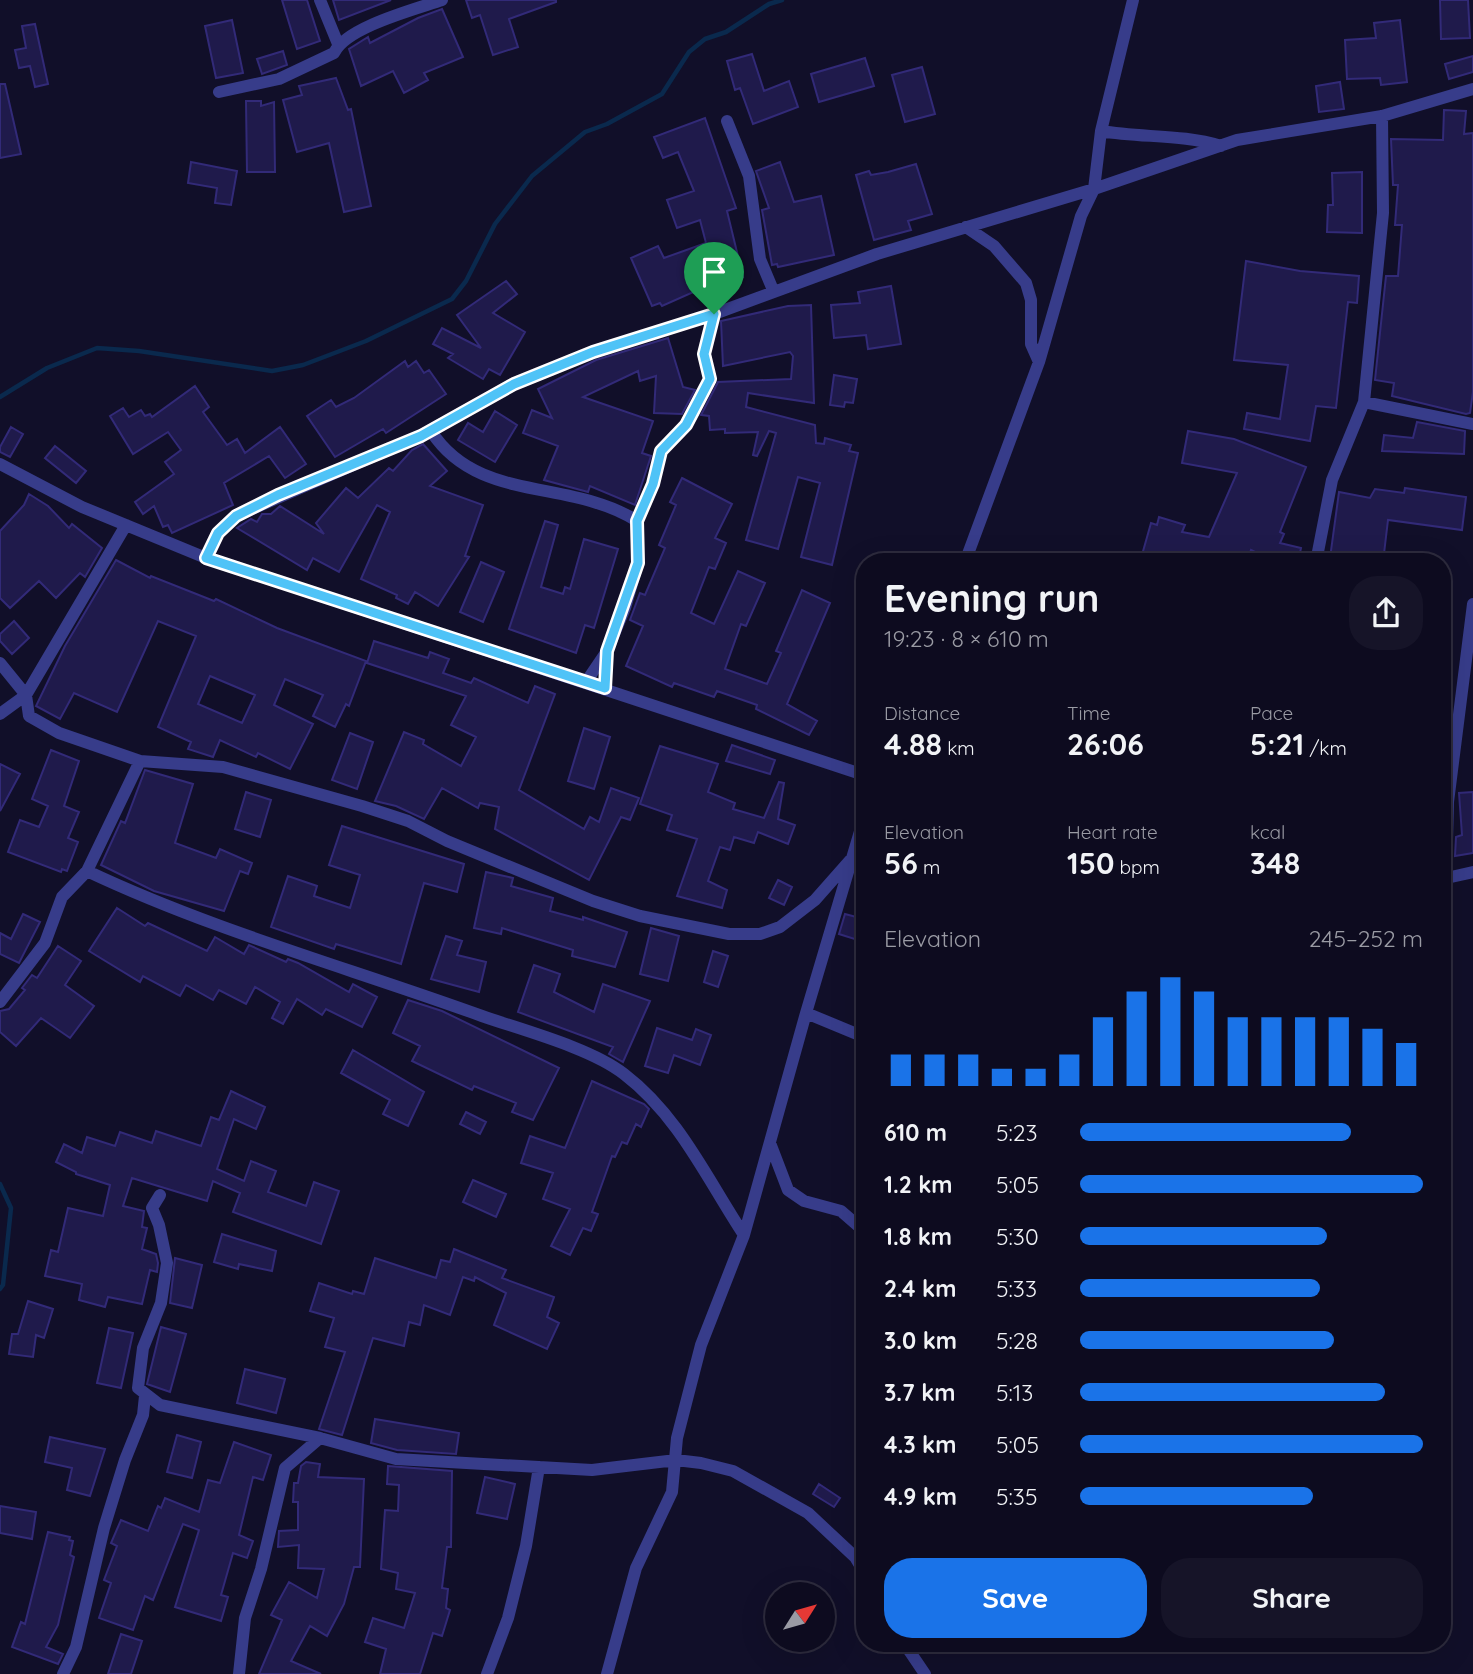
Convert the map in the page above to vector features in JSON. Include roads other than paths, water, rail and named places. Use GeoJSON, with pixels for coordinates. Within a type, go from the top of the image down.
{"type":"FeatureCollection","features":[{"type":"Feature","properties":{"kind":"street"},"geometry":{"type":"LineString","coordinates":[[320,0],[338,44]]}},
{"type":"Feature","properties":{"kind":"street"},"geometry":{"type":"LineString","coordinates":[[219,92],[279,79],[334,53],[338,44],[409,10],[442,0]]}},
{"type":"Feature","properties":{"kind":"street"},"geometry":{"type":"LineString","coordinates":[[968,553],[1038,362],[1081,216],[1094,189],[1101,131],[1133,0]]}},
{"type":"Feature","properties":{"kind":"street"},"geometry":{"type":"LineString","coordinates":[[206,558],[218,533],[236,516],[431,431],[537,375],[593,352],[714,314],[773,290],[1221,146],[1382,116],[1473,89]]}},
{"type":"Feature","properties":{"kind":"street"},"geometry":{"type":"LineString","coordinates":[[1318,553],[1332,480],[1364,402],[1383,213],[1382,116]]}},
{"type":"Feature","properties":{"kind":"street"},"geometry":{"type":"LineString","coordinates":[[727,121],[749,176],[760,259],[773,290]]}},
{"type":"Feature","properties":{"kind":"street"},"geometry":{"type":"LineString","coordinates":[[1101,131],[1141,138],[1194,138],[1221,146]]}},
{"type":"Feature","properties":{"kind":"street"},"geometry":{"type":"LineString","coordinates":[[966,227],[994,246],[1026,283],[1031,300],[1031,344],[1038,362]]}},
{"type":"Feature","properties":{"kind":"street"},"geometry":{"type":"LineString","coordinates":[[586,682],[607,651],[638,563],[637,521],[653,484],[661,451],[686,425],[710,379],[704,354],[714,314]]}},
{"type":"Feature","properties":{"kind":"street"},"geometry":{"type":"LineString","coordinates":[[1364,402],[1473,424]]}},
{"type":"Feature","properties":{"kind":"street"},"geometry":{"type":"LineString","coordinates":[[431,431],[454,459],[489,479],[601,504],[637,521]]}},
{"type":"Feature","properties":{"kind":"street"},"geometry":{"type":"LineString","coordinates":[[0,464],[82,507],[206,558],[856,772]]}},
{"type":"Feature","properties":{"kind":"street"},"geometry":{"type":"LineString","coordinates":[[0,714],[26,695],[126,526]]}},
{"type":"Feature","properties":{"kind":"street"},"geometry":{"type":"LineString","coordinates":[[1451,778],[1473,604]]}},
{"type":"Feature","properties":{"kind":"street"},"geometry":{"type":"LineString","coordinates":[[605,688],[607,651]]}},
{"type":"Feature","properties":{"kind":"street"},"geometry":{"type":"LineString","coordinates":[[0,663],[26,695],[29,716],[45,726],[140,761],[223,767],[362,806],[408,821],[447,841],[593,901],[640,916],[729,934],[760,934],[780,927],[815,900],[853,856]]}},
{"type":"Feature","properties":{"kind":"street"},"geometry":{"type":"LineString","coordinates":[[0,1002],[45,943],[62,897],[87,871],[140,761]]}},
{"type":"Feature","properties":{"kind":"street"},"geometry":{"type":"LineString","coordinates":[[607,1674],[618,1645],[636,1568],[672,1492],[677,1438],[702,1345],[744,1235],[856,846]]}},
{"type":"Feature","properties":{"kind":"street"},"geometry":{"type":"LineString","coordinates":[[87,871],[160,905],[533,1034],[600,1060],[623,1073],[686,1139],[744,1235]]}},
{"type":"Feature","properties":{"kind":"street"},"geometry":{"type":"LineString","coordinates":[[1451,877],[1473,872]]}},
{"type":"Feature","properties":{"kind":"street"},"geometry":{"type":"LineString","coordinates":[[806,1013],[856,1034]]}},
{"type":"Feature","properties":{"kind":"street"},"geometry":{"type":"LineString","coordinates":[[770,1143],[788,1190],[804,1201],[841,1211],[856,1224]]}},
{"type":"Feature","properties":{"kind":"street"},"geometry":{"type":"LineString","coordinates":[[160,1195],[152,1208],[159,1225],[167,1263],[161,1303],[143,1348],[138,1388],[160,1405],[320,1438],[397,1459],[605,1470],[676,1460],[733,1471],[770,1489],[808,1513],[856,1559]]}},
{"type":"Feature","properties":{"kind":"street"},"geometry":{"type":"LineString","coordinates":[[63,1674],[76,1647],[104,1528],[125,1460],[143,1415],[145,1396]]}},
{"type":"Feature","properties":{"kind":"street"},"geometry":{"type":"LineString","coordinates":[[143,1415],[160,1405]]}},
{"type":"Feature","properties":{"kind":"street"},"geometry":{"type":"LineString","coordinates":[[239,1674],[245,1618],[261,1569],[285,1468],[320,1438]]}},
{"type":"Feature","properties":{"kind":"street"},"geometry":{"type":"LineString","coordinates":[[487,1674],[511,1606],[526,1546],[539,1467]]}},
{"type":"Feature","properties":{"kind":"street"},"geometry":{"type":"LineString","coordinates":[[910,1652],[925,1674]]}},
{"type":"Feature","properties":{"kind":"waterway"},"geometry":{"type":"LineString","coordinates":[[0,397],[47,368],[97,348],[139,351],[272,371],[303,365],[366,341],[452,299],[466,281],[495,224],[532,176],[585,132],[607,124],[662,94],[689,52],[705,39],[726,32],[769,4],[782,0]]}},
{"type":"Feature","properties":{"kind":"waterway"},"geometry":{"type":"LineString","coordinates":[[0,1184],[11,1208],[3,1285],[0,1289]]}}]}
